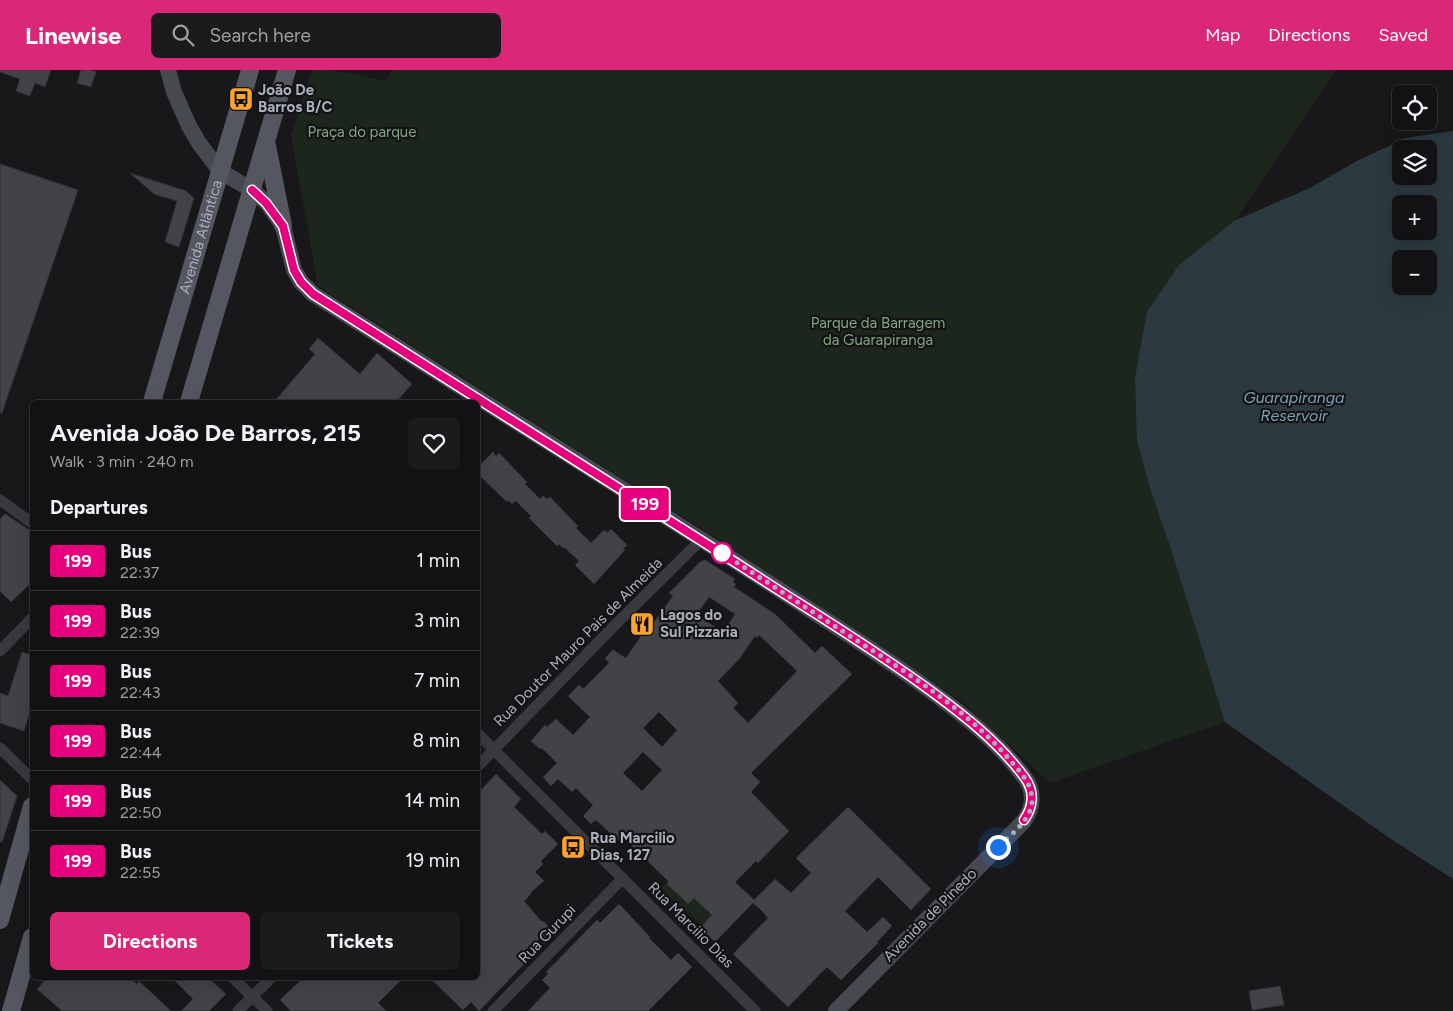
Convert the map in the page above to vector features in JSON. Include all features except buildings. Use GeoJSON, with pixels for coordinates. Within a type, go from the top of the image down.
{"type":"FeatureCollection","features":[{"type":"Feature","properties":{"kind":"main road","name":"Avenida Atlântica"},"geometry":{"type":"LineString","coordinates":[[153,400],[250,70]]}},
{"type":"Feature","properties":{"kind":"main road"},"geometry":{"type":"LineString","coordinates":[[190,400],[287,70]]}},
{"type":"Feature","properties":{"kind":"main road"},"geometry":{"type":"LineString","coordinates":[[266,142],[283,226]]}},
{"type":"Feature","properties":{"kind":"main road"},"geometry":{"type":"LineString","coordinates":[[0,920],[30,813]]}},
{"type":"Feature","properties":{"kind":"main road"},"geometry":{"type":"LineString","coordinates":[[11,1011],[30,944]]}},
{"type":"Feature","properties":{"kind":"street"},"geometry":{"type":"LineString","coordinates":[[168,70],[174,92],[188,126],[220,171],[252,190],[266,203],[283,226],[294,270],[301,282],[313,294],[701,540]]}},
{"type":"Feature","properties":{"kind":"street"},"geometry":{"type":"LineString","coordinates":[[0,500],[30,522]]}},
{"type":"Feature","properties":{"kind":"street","name":"Rua Doutor Mauro Pais de Almeida"},"geometry":{"type":"LineString","coordinates":[[480,764],[613,627],[701,540]]}},
{"type":"Feature","properties":{"kind":"street","name":"Avenida de Pinedo"},"geometry":{"type":"LineString","coordinates":[[701,540],[899,668],[955,708],[996,745],[1027,780],[1030,788],[1032,800],[1030,812],[1024,820],[836,1011]]}},
{"type":"Feature","properties":{"kind":"street"},"geometry":{"type":"LineString","coordinates":[[0,651],[30,620]]}},
{"type":"Feature","properties":{"kind":"street","name":"Rua Marcilio Dias"},"geometry":{"type":"LineString","coordinates":[[480,736],[755,1011]]}},
{"type":"Feature","properties":{"kind":"street"},"geometry":{"type":"LineString","coordinates":[[0,748],[30,777]]}},
{"type":"Feature","properties":{"kind":"street","name":"Rua Gurupi"},"geometry":{"type":"LineString","coordinates":[[494,1011],[622,878]]}},
{"type":"Feature","properties":{"kind":"street"},"geometry":{"type":"LineString","coordinates":[[235,980],[268,1011]]}},
{"type":"Feature","properties":{"kind":"street"},"geometry":{"type":"LineString","coordinates":[[238,1011],[269,980]]}},
{"type":"Feature","properties":{"kind":"green space","name":"Parque da Barragem da Guarapiranga"},"geometry":{"type":"Polygon","coordinates":[[[312,70],[333,70],[386,81],[392,70],[1336,70],[1235,221],[1310,188],[1357,161],[1392,145],[1392,185],[1396,185],[1392,195],[1392,203],[1282,762],[1225,722],[1050,783],[964,703],[721,541],[318,286],[291,136],[312,70]]]}},
{"type":"Feature","properties":{"kind":"green space","name":"Parque da Barragem da Guarapiranga"},"geometry":{"type":"Polygon","coordinates":[[[1453,131],[1437,143],[1437,140],[1402,140],[1406,138],[1453,131]]]}},
{"type":"Feature","properties":{"kind":"green space"},"geometry":{"type":"Polygon","coordinates":[[[672,876],[734,919],[717,939],[661,889],[672,876]]]}},
{"type":"Feature","properties":{"kind":"water","name":"Guarapiranga Reservoir"},"geometry":{"type":"Polygon","coordinates":[[[1453,131],[1453,879],[1388,837],[1225,722],[1150,488],[1137,440],[1135,378],[1147,312],[1179,265],[1234,221],[1310,188],[1357,161],[1392,145],[1392,185],[1437,185],[1437,140],[1402,140],[1453,131]]]}},
{"type":"Feature","properties":{"kind":"bus line","name":"199"},"geometry":{"type":"LineString","coordinates":[[252,190],[266,203],[283,226],[294,270],[301,282],[313,294],[701,540],[899,668],[955,708],[996,745],[1027,780],[1032,800],[1030,812],[1024,820]]}},
{"type":"Feature","properties":{"kind":"place","name":"João De Barros B/C"},"geometry":{"type":"Point","coordinates":[241,99]}},
{"type":"Feature","properties":{"kind":"place","name":"Lagos do Sul Pizzaria"},"geometry":{"type":"Point","coordinates":[642,624]}},
{"type":"Feature","properties":{"kind":"place","name":"Rua Marcilio Dias, 127"},"geometry":{"type":"Point","coordinates":[573,847]}},
{"type":"Feature","properties":{"kind":"route"},"geometry":{"type":"LineString","coordinates":[[722,553],[899,668],[955,708],[996,745],[1027,780],[1032,800],[1030,812],[998,847]]}},
{"type":"Feature","properties":{"kind":"park label","name":"Praça do parque"},"geometry":{"type":"Point","coordinates":[362,132]}}]}
